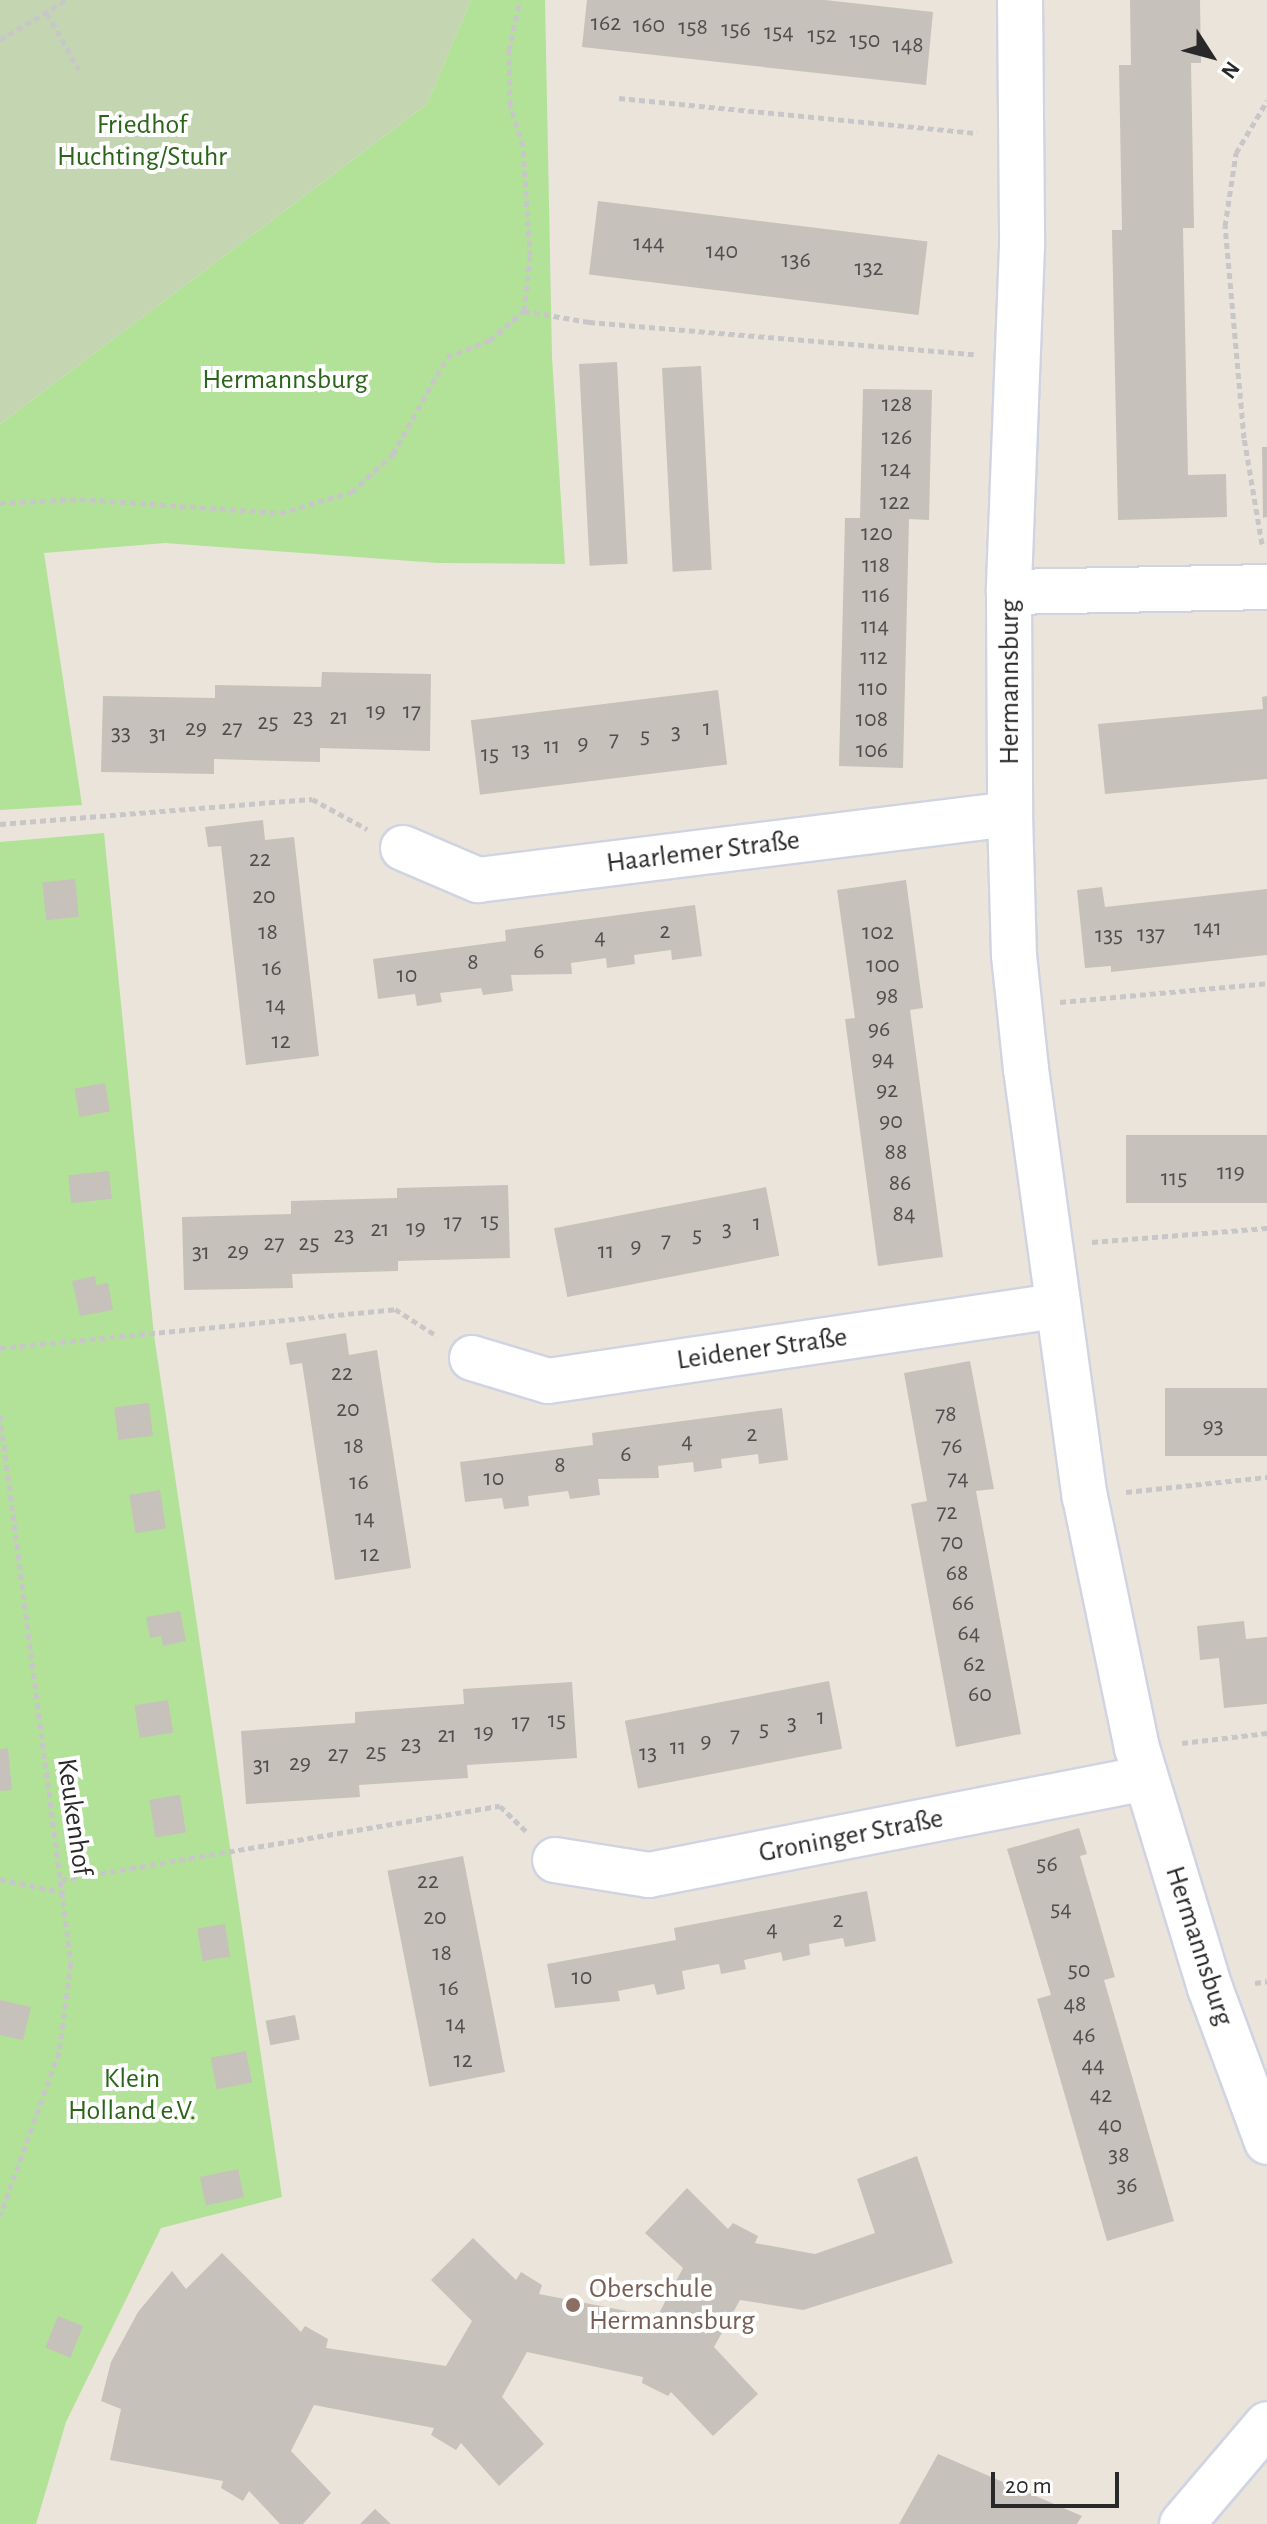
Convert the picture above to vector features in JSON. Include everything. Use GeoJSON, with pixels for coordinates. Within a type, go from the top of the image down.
{"type":"FeatureCollection","features":[{"type":"Feature","properties":{"kind":"street","name":"Hermannsburg"},"geometry":{"type":"LineString","coordinates":[[1020,0],[1022,137],[1018,358],[1009,592],[1010,814],[1019,1006],[1055,1306],[1085,1497],[1142,1763],[1210,1988],[1267,2142]]}},
{"type":"Feature","properties":{"kind":"street"},"geometry":{"type":"LineString","coordinates":[[1009,592],[1266,571]]}},
{"type":"Feature","properties":{"kind":"street","name":"Haarlemer Straße"},"geometry":{"type":"LineString","coordinates":[[403,848],[478,880],[1010,814]]}},
{"type":"Feature","properties":{"kind":"street","name":"Leidener Straße"},"geometry":{"type":"LineString","coordinates":[[472,1358],[548,1381],[1055,1306]]}},
{"type":"Feature","properties":{"kind":"street","name":"Groninger Straße"},"geometry":{"type":"LineString","coordinates":[[555,1860],[649,1875],[1142,1763]]}},
{"type":"Feature","properties":{"kind":"street"},"geometry":{"type":"LineString","coordinates":[[1182,2524],[1267,2424]]}},
{"type":"Feature","properties":{"kind":"path"},"geometry":{"type":"LineString","coordinates":[[0,40],[66,0]]}},
{"type":"Feature","properties":{"kind":"path"},"geometry":{"type":"LineString","coordinates":[[0,503],[80,499],[280,513],[352,492],[393,454],[447,357],[490,340],[524,311],[530,256],[523,146],[510,105],[509,50],[520,0]]}},
{"type":"Feature","properties":{"kind":"path"},"geometry":{"type":"LineString","coordinates":[[47,13],[79,70]]}},
{"type":"Feature","properties":{"kind":"path"},"geometry":{"type":"LineString","coordinates":[[619,98],[1022,137]]}},
{"type":"Feature","properties":{"kind":"path"},"geometry":{"type":"LineString","coordinates":[[1266,571],[1244,438],[1225,226],[1236,153],[1267,101]]}},
{"type":"Feature","properties":{"kind":"path"},"geometry":{"type":"LineString","coordinates":[[524,311],[589,322],[1018,358]]}},
{"type":"Feature","properties":{"kind":"path"},"geometry":{"type":"LineString","coordinates":[[0,824],[312,799],[403,848]]}},
{"type":"Feature","properties":{"kind":"path"},"geometry":{"type":"LineString","coordinates":[[1019,1006],[1267,983]]}},
{"type":"Feature","properties":{"kind":"path"},"geometry":{"type":"LineString","coordinates":[[1047,1245],[1267,1228]]}},
{"type":"Feature","properties":{"kind":"path"},"geometry":{"type":"LineString","coordinates":[[0,1348],[395,1309],[472,1358]]}},
{"type":"Feature","properties":{"kind":"path","name":"Keukenhof"},"geometry":{"type":"LineString","coordinates":[[0,1415],[65,1893],[71,1963],[59,2052],[0,2216]]}},
{"type":"Feature","properties":{"kind":"path"},"geometry":{"type":"LineString","coordinates":[[1085,1497],[1267,1477]]}},
{"type":"Feature","properties":{"kind":"path"},"geometry":{"type":"LineString","coordinates":[[1142,1763],[1267,1733]]}},
{"type":"Feature","properties":{"kind":"path"},"geometry":{"type":"LineString","coordinates":[[61,1880],[500,1806],[555,1860]]}},
{"type":"Feature","properties":{"kind":"path"},"geometry":{"type":"LineString","coordinates":[[0,1879],[65,1893]]}},
{"type":"Feature","properties":{"kind":"green space","name":"Friedhof Huchting/Stuhr"},"geometry":{"type":"Polygon","coordinates":[[[0,0],[471,0],[427,104],[0,424],[0,0]]]}},
{"type":"Feature","properties":{"kind":"green space"},"geometry":{"type":"Polygon","coordinates":[[[471,0],[545,0],[552,357],[565,564],[438,563],[165,543],[44,553],[82,805],[0,810],[0,424],[427,104],[471,0]]]}},
{"type":"Feature","properties":{"kind":"green space","name":"Klein Holland e.V."},"geometry":{"type":"Polygon","coordinates":[[[104,833],[154,1335],[282,2197],[161,2228],[66,2422],[36,2524],[0,2524],[0,842],[104,833]]]}},
{"type":"Feature","properties":{"kind":"building"},"geometry":{"type":"Polygon","coordinates":[[[587,0],[825,0],[933,12],[926,85],[582,47],[587,0]]]}},
{"type":"Feature","properties":{"kind":"building"},"geometry":{"type":"Polygon","coordinates":[[[1130,0],[1200,0],[1201,63],[1191,63],[1194,228],[1183,228],[1188,475],[1226,474],[1227,517],[1118,520],[1112,230],[1122,230],[1119,65],[1131,65],[1130,0]]]}},
{"type":"Feature","properties":{"kind":"building"},"geometry":{"type":"Polygon","coordinates":[[[598,201],[928,241],[919,315],[589,274],[598,201]]]}},
{"type":"Feature","properties":{"kind":"building"},"geometry":{"type":"Polygon","coordinates":[[[617,362],[628,564],[590,566],[579,364],[617,362]]]}},
{"type":"Feature","properties":{"kind":"building"},"geometry":{"type":"Polygon","coordinates":[[[701,366],[712,570],[673,572],[662,368],[701,366]]]}},
{"type":"Feature","properties":{"kind":"building"},"geometry":{"type":"Polygon","coordinates":[[[863,389],[932,390],[929,520],[909,519],[903,768],[839,766],[845,518],[860,518],[863,389]]]}},
{"type":"Feature","properties":{"kind":"building"},"geometry":{"type":"Polygon","coordinates":[[[1262,447],[1267,447],[1267,517],[1263,518],[1262,447]]]}},
{"type":"Feature","properties":{"kind":"building"},"geometry":{"type":"Polygon","coordinates":[[[322,672],[431,674],[430,751],[320,748],[320,762],[214,759],[214,774],[101,772],[103,696],[215,698],[215,685],[321,687],[322,672]]]}},
{"type":"Feature","properties":{"kind":"building"},"geometry":{"type":"Polygon","coordinates":[[[718,690],[727,764],[480,795],[471,720],[718,690]]]}},
{"type":"Feature","properties":{"kind":"building"},"geometry":{"type":"Polygon","coordinates":[[[1267,696],[1267,779],[1105,794],[1098,724],[1263,709],[1262,697],[1267,696]]]}},
{"type":"Feature","properties":{"kind":"building"},"geometry":{"type":"Polygon","coordinates":[[[263,820],[265,840],[294,837],[319,1056],[246,1065],[221,846],[208,847],[205,827],[263,820]]]}},
{"type":"Feature","properties":{"kind":"building"},"geometry":{"type":"Polygon","coordinates":[[[75,879],[79,917],[46,920],[42,882],[75,879]]]}},
{"type":"Feature","properties":{"kind":"building"},"geometry":{"type":"Polygon","coordinates":[[[906,880],[923,1008],[910,1010],[943,1257],[878,1266],[845,1019],[855,1018],[837,890],[906,880]]]}},
{"type":"Feature","properties":{"kind":"building"},"geometry":{"type":"Polygon","coordinates":[[[1102,887],[1105,907],[1267,889],[1267,955],[1111,972],[1111,966],[1085,968],[1077,890],[1102,887]]]}},
{"type":"Feature","properties":{"kind":"building"},"geometry":{"type":"Polygon","coordinates":[[[695,905],[702,956],[672,960],[671,950],[634,955],[635,964],[607,968],[606,958],[571,963],[572,974],[511,975],[513,991],[483,995],[481,988],[440,993],[442,1002],[417,1006],[415,994],[378,999],[373,959],[506,941],[505,930],[695,905]]]}},
{"type":"Feature","properties":{"kind":"building"},"geometry":{"type":"Polygon","coordinates":[[[105,1083],[110,1112],[80,1117],[74,1088],[105,1083]]]}},
{"type":"Feature","properties":{"kind":"building"},"geometry":{"type":"Polygon","coordinates":[[[1126,1135],[1267,1135],[1267,1203],[1126,1203],[1126,1135]]]}},
{"type":"Feature","properties":{"kind":"building"},"geometry":{"type":"Polygon","coordinates":[[[109,1171],[112,1199],[71,1203],[68,1175],[109,1171]]]}},
{"type":"Feature","properties":{"kind":"building"},"geometry":{"type":"Polygon","coordinates":[[[508,1185],[510,1258],[398,1261],[398,1271],[292,1274],[293,1288],[184,1290],[182,1217],[291,1214],[291,1201],[397,1198],[397,1188],[508,1185]]]}},
{"type":"Feature","properties":{"kind":"building"},"geometry":{"type":"Polygon","coordinates":[[[766,1187],[779,1256],[567,1297],[554,1228],[766,1187]]]}},
{"type":"Feature","properties":{"kind":"building"},"geometry":{"type":"Polygon","coordinates":[[[95,1276],[96,1285],[108,1283],[113,1310],[80,1316],[72,1281],[95,1276]]]}},
{"type":"Feature","properties":{"kind":"building"},"geometry":{"type":"Polygon","coordinates":[[[346,1333],[349,1355],[377,1350],[411,1568],[335,1580],[302,1363],[290,1365],[286,1343],[346,1333]]]}},
{"type":"Feature","properties":{"kind":"building"},"geometry":{"type":"Polygon","coordinates":[[[970,1361],[994,1489],[976,1491],[1021,1734],[956,1747],[911,1504],[927,1501],[904,1373],[970,1361]]]}},
{"type":"Feature","properties":{"kind":"building"},"geometry":{"type":"Polygon","coordinates":[[[1165,1388],[1267,1388],[1267,1456],[1165,1456],[1165,1388]]]}},
{"type":"Feature","properties":{"kind":"building"},"geometry":{"type":"Polygon","coordinates":[[[149,1403],[153,1436],[118,1440],[114,1407],[149,1403]]]}},
{"type":"Feature","properties":{"kind":"building"},"geometry":{"type":"Polygon","coordinates":[[[782,1408],[788,1460],[759,1464],[758,1454],[721,1459],[722,1468],[694,1472],[693,1462],[658,1466],[659,1478],[598,1479],[600,1495],[570,1499],[568,1491],[528,1496],[529,1506],[504,1509],[502,1498],[465,1502],[460,1462],[593,1445],[592,1433],[782,1408]]]}},
{"type":"Feature","properties":{"kind":"building"},"geometry":{"type":"Polygon","coordinates":[[[160,1490],[166,1529],[135,1533],[129,1495],[160,1490]]]}},
{"type":"Feature","properties":{"kind":"building"},"geometry":{"type":"Polygon","coordinates":[[[180,1611],[186,1641],[163,1646],[161,1636],[150,1638],[146,1617],[180,1611]]]}},
{"type":"Feature","properties":{"kind":"building"},"geometry":{"type":"Polygon","coordinates":[[[1244,1621],[1246,1639],[1267,1637],[1267,1704],[1224,1708],[1219,1658],[1200,1660],[1197,1626],[1244,1621]]]}},
{"type":"Feature","properties":{"kind":"building"},"geometry":{"type":"Polygon","coordinates":[[[829,1681],[842,1749],[638,1788],[625,1721],[829,1681]]]}},
{"type":"Feature","properties":{"kind":"building"},"geometry":{"type":"Polygon","coordinates":[[[572,1682],[577,1758],[467,1765],[468,1778],[359,1785],[360,1797],[246,1804],[241,1731],[355,1723],[355,1712],[464,1704],[463,1689],[572,1682]]]}},
{"type":"Feature","properties":{"kind":"building"},"geometry":{"type":"Polygon","coordinates":[[[168,1700],[173,1733],[140,1738],[134,1705],[168,1700]]]}},
{"type":"Feature","properties":{"kind":"building"},"geometry":{"type":"Polygon","coordinates":[[[8,1748],[12,1790],[0,1791],[0,1749],[8,1748]]]}},
{"type":"Feature","properties":{"kind":"building"},"geometry":{"type":"Polygon","coordinates":[[[180,1795],[186,1833],[155,1837],[149,1800],[180,1795]]]}},
{"type":"Feature","properties":{"kind":"building"},"geometry":{"type":"Polygon","coordinates":[[[1079,1828],[1087,1854],[1080,1856],[1115,1977],[1104,1980],[1174,2221],[1107,2241],[1037,1999],[1051,1995],[1007,1849],[1079,1828]]]}},
{"type":"Feature","properties":{"kind":"building"},"geometry":{"type":"Polygon","coordinates":[[[463,1856],[505,2072],[429,2087],[387,1871],[463,1856]]]}},
{"type":"Feature","properties":{"kind":"building"},"geometry":{"type":"Polygon","coordinates":[[[867,1891],[876,1941],[845,1947],[843,1938],[809,1944],[810,1955],[783,1961],[781,1952],[744,1960],[746,1969],[721,1974],[719,1964],[682,1971],[685,1989],[657,1995],[654,1984],[618,1991],[620,2001],[555,2008],[547,1964],[676,1940],[674,1928],[867,1891]]]}},
{"type":"Feature","properties":{"kind":"building"},"geometry":{"type":"Polygon","coordinates":[[[225,1924],[230,1957],[203,1961],[197,1928],[225,1924]]]}},
{"type":"Feature","properties":{"kind":"building"},"geometry":{"type":"Polygon","coordinates":[[[0,2000],[31,2007],[23,2040],[0,2035],[0,2000]]]}},
{"type":"Feature","properties":{"kind":"building"},"geometry":{"type":"Polygon","coordinates":[[[295,2015],[300,2040],[270,2045],[266,2021],[295,2015]]]}},
{"type":"Feature","properties":{"kind":"building"},"geometry":{"type":"Polygon","coordinates":[[[246,2051],[252,2082],[217,2089],[211,2058],[246,2051]]]}},
{"type":"Feature","properties":{"kind":"building"},"geometry":{"type":"Polygon","coordinates":[[[917,2156],[953,2263],[803,2310],[740,2300],[714,2347],[758,2394],[713,2436],[671,2392],[668,2396],[642,2383],[643,2377],[527,2352],[502,2397],[544,2444],[499,2486],[461,2443],[456,2450],[431,2435],[434,2428],[314,2405],[291,2451],[331,2493],[303,2524],[280,2524],[249,2491],[243,2501],[221,2488],[223,2481],[110,2460],[121,2409],[101,2401],[111,2362],[138,2312],[172,2271],[186,2289],[222,2253],[301,2332],[305,2326],[328,2339],[326,2348],[446,2366],[472,2321],[431,2280],[473,2238],[516,2280],[521,2272],[542,2285],[539,2294],[657,2317],[683,2268],[645,2233],[687,2188],[728,2229],[733,2223],[758,2236],[755,2243],[815,2254],[875,2233],[857,2179],[917,2156]]]}},
{"type":"Feature","properties":{"kind":"building"},"geometry":{"type":"Polygon","coordinates":[[[238,2169],[244,2197],[206,2205],[200,2177],[238,2169]]]}},
{"type":"Feature","properties":{"kind":"building"},"geometry":{"type":"Polygon","coordinates":[[[58,2316],[83,2326],[70,2358],[45,2348],[58,2316]]]}},
{"type":"Feature","properties":{"kind":"building"},"geometry":{"type":"Polygon","coordinates":[[[938,2454],[1082,2516],[1077,2524],[899,2524],[938,2454]]]}},
{"type":"Feature","properties":{"kind":"building"},"geometry":{"type":"Polygon","coordinates":[[[375,2509],[391,2524],[360,2524],[375,2509]]]}},
{"type":"Feature","properties":{"kind":"place","name":"Oberschule Hermannsburg"},"geometry":{"type":"Point","coordinates":[573,2305]}}]}
